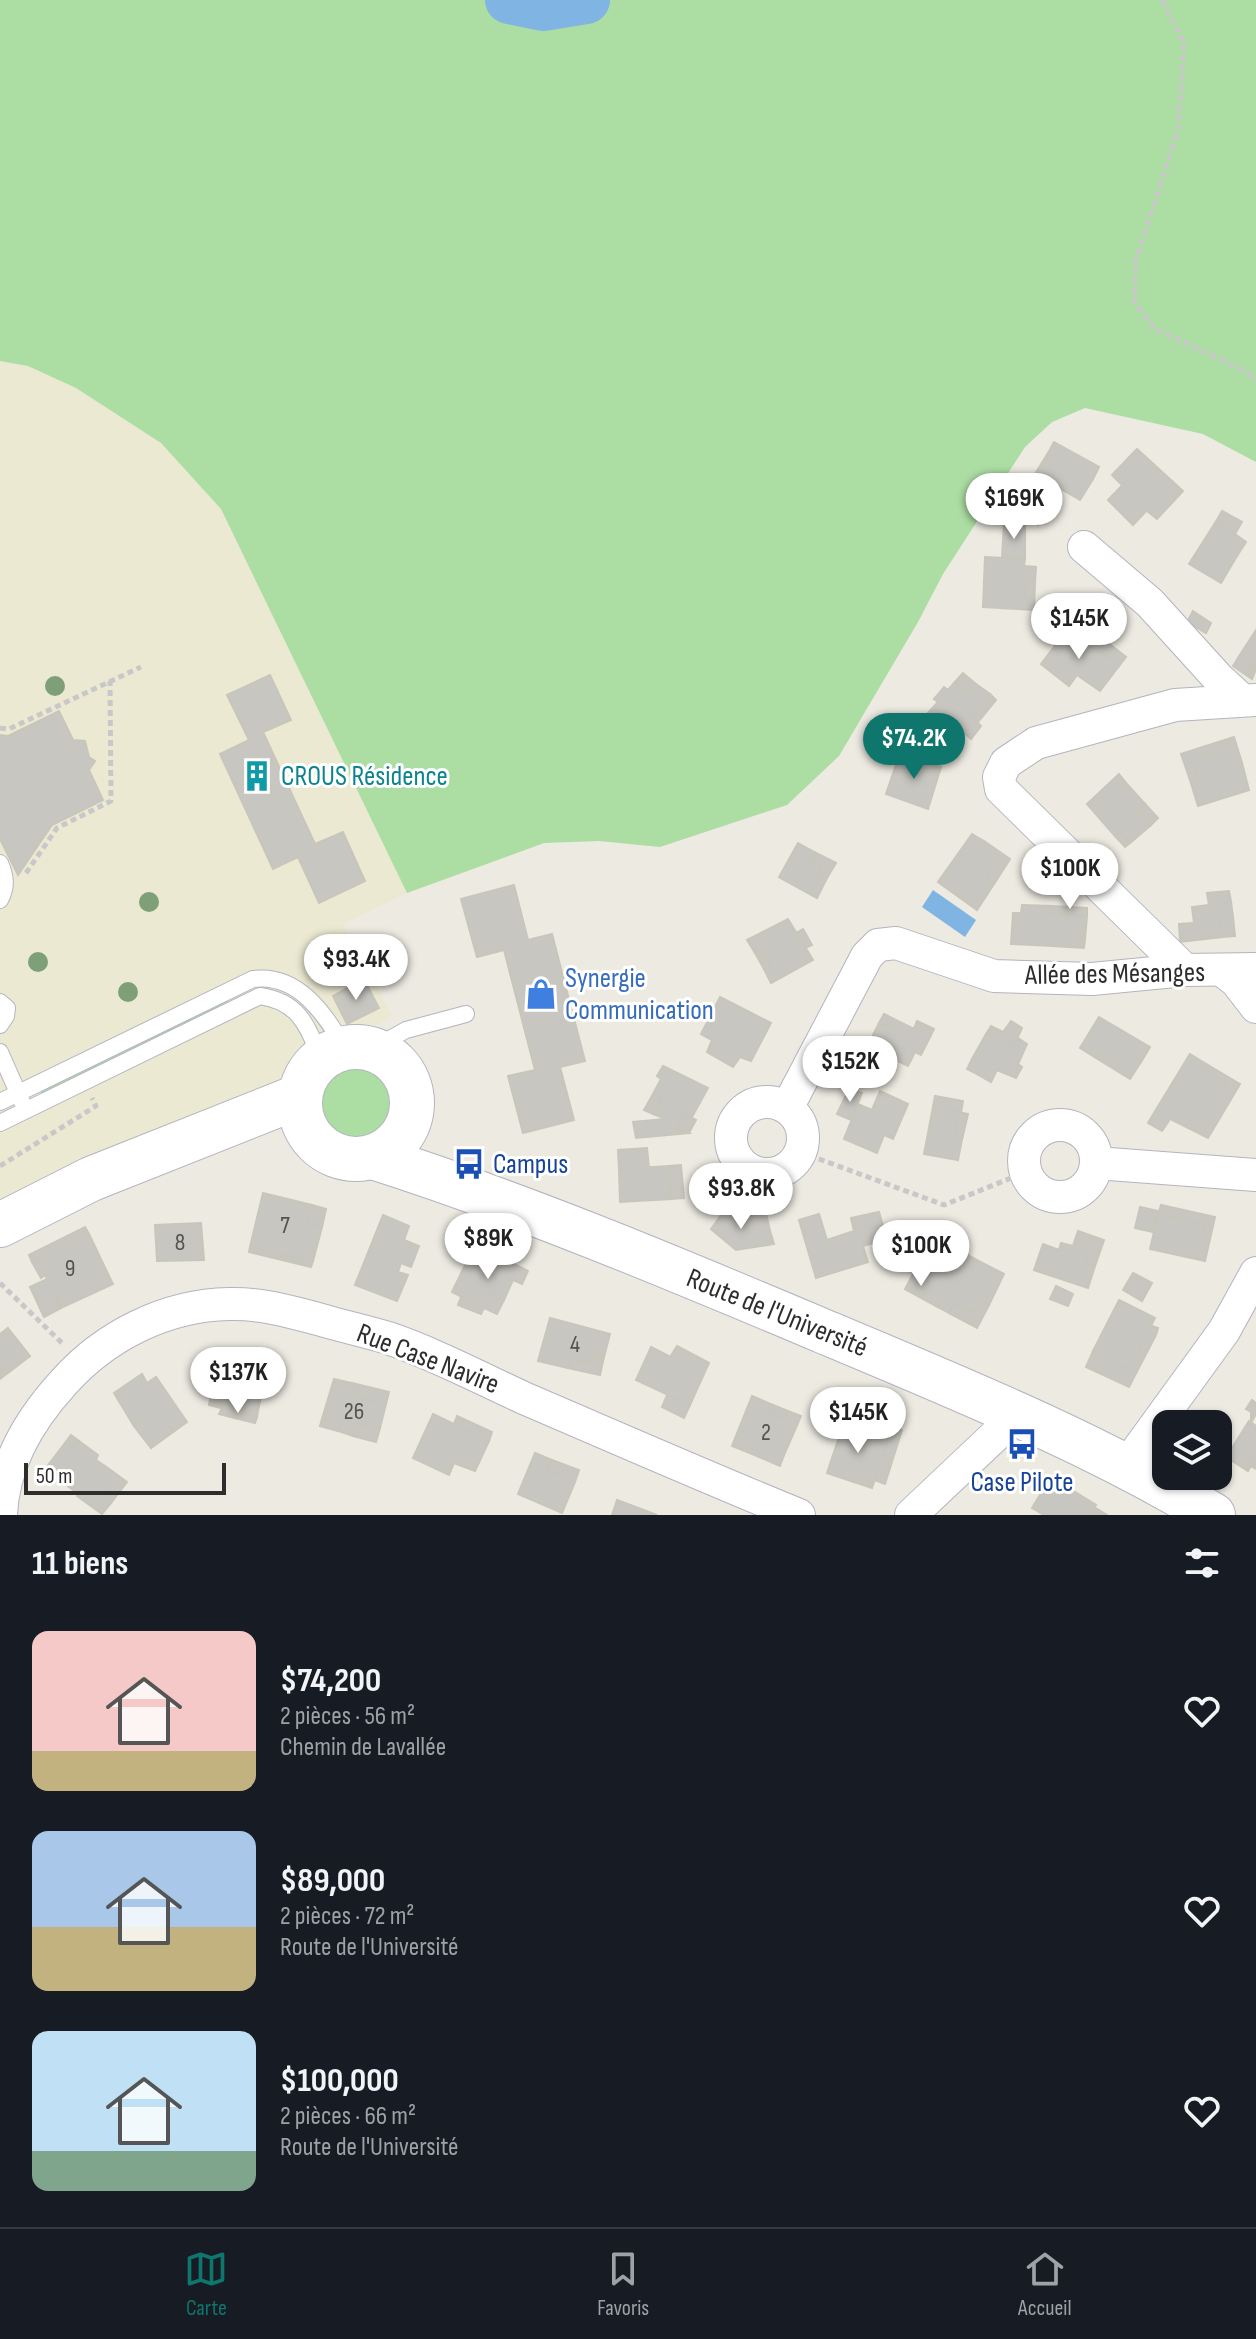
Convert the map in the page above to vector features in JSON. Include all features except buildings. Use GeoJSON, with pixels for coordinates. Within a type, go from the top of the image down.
{"type":"FeatureCollection","features":[{"type":"Feature","properties":{"kind":"main road"},"geometry":{"type":"LineString","coordinates":[[0,1225],[91,1179],[187,1142],[335,1063],[386,1056],[398,1066],[407,1080],[412,1111],[399,1140],[373,1157]]}},
{"type":"Feature","properties":{"kind":"main road"},"geometry":{"type":"LineString","coordinates":[[187,1142],[312,1138],[300,1111],[335,1063]]}},
{"type":"Feature","properties":{"kind":"main road","name":"Route de l'Université"},"geometry":{"type":"LineString","coordinates":[[407,1126],[445,1164],[508,1203]]}},
{"type":"Feature","properties":{"kind":"main road","name":"Route de l'Université"},"geometry":{"type":"LineString","coordinates":[[312,1138],[322,1148],[347,1159],[373,1157],[508,1203],[1018,1414],[1126,1466],[1213,1515]]}},
{"type":"Feature","properties":{"kind":"street"},"geometry":{"type":"LineString","coordinates":[[1084,547],[1150,603],[1218,678],[1249,700]]}},
{"type":"Feature","properties":{"kind":"street"},"geometry":{"type":"LineString","coordinates":[[1185,970],[1001,789],[999,777],[1006,763],[1036,743],[1175,705],[1249,700]]}},
{"type":"Feature","properties":{"kind":"street","name":"Allée des Mésanges"},"geometry":{"type":"LineString","coordinates":[[787,1108],[867,956],[878,945],[896,943],[994,976],[1092,979],[1185,970],[1256,969]]}},
{"type":"Feature","properties":{"kind":"street"},"geometry":{"type":"LineString","coordinates":[[1223,971],[1236,981],[1256,1007]]}},
{"type":"Feature","properties":{"kind":"street"},"geometry":{"type":"LineString","coordinates":[[760,1102],[772,1102],[787,1108],[800,1122],[803,1134],[800,1152],[791,1166],[781,1172],[769,1174],[747,1167],[738,1159],[733,1148],[731,1136],[734,1125],[740,1114],[760,1102]]}},
{"type":"Feature","properties":{"kind":"street"},"geometry":{"type":"LineString","coordinates":[[1052,1126],[1076,1129],[1092,1145],[1096,1163],[1091,1180],[1073,1195],[1062,1198],[1039,1191],[1026,1172],[1024,1160],[1032,1137],[1052,1126]]}},
{"type":"Feature","properties":{"kind":"street"},"geometry":{"type":"LineString","coordinates":[[1096,1163],[1256,1175]]}},
{"type":"Feature","properties":{"kind":"street"},"geometry":{"type":"LineString","coordinates":[[1126,1466],[1224,1331],[1256,1273]]}},
{"type":"Feature","properties":{"kind":"street","name":"Rue Case Navire"},"geometry":{"type":"LineString","coordinates":[[1,1515],[2,1492],[20,1442],[43,1404],[82,1362],[110,1341],[191,1306],[230,1303],[267,1306],[390,1339],[799,1515]]}},
{"type":"Feature","properties":{"kind":"street"},"geometry":{"type":"LineString","coordinates":[[911,1515],[1018,1414]]}},
{"type":"Feature","properties":{"kind":"lane"},"geometry":{"type":"LineString","coordinates":[[0,863],[5,874],[3,895]]}},
{"type":"Feature","properties":{"kind":"lane"},"geometry":{"type":"LineString","coordinates":[[0,1102],[253,979],[272,980],[305,995],[319,1007],[335,1063]]}},
{"type":"Feature","properties":{"kind":"lane"},"geometry":{"type":"LineString","coordinates":[[0,1123],[260,996],[285,1002],[293,1009],[335,1063]]}},
{"type":"Feature","properties":{"kind":"lane"},"geometry":{"type":"LineString","coordinates":[[0,1002],[7,1008],[0,1025]]}},
{"type":"Feature","properties":{"kind":"lane"},"geometry":{"type":"LineString","coordinates":[[335,1063],[406,1030],[466,1014]]}},
{"type":"Feature","properties":{"kind":"lane"},"geometry":{"type":"LineString","coordinates":[[0,1052],[26,1110]]}},
{"type":"Feature","properties":{"kind":"path"},"geometry":{"type":"LineString","coordinates":[[1162,0],[1184,43],[1178,130],[1136,260],[1134,302],[1155,329],[1243,370],[1256,380]]}},
{"type":"Feature","properties":{"kind":"path"},"geometry":{"type":"LineString","coordinates":[[0,728],[9,729],[141,667]]}},
{"type":"Feature","properties":{"kind":"path"},"geometry":{"type":"LineString","coordinates":[[3,895],[18,884],[57,828],[111,801],[110,681]]}},
{"type":"Feature","properties":{"kind":"path"},"geometry":{"type":"LineString","coordinates":[[0,1166],[96,1106],[92,1097],[79,1104]]}},
{"type":"Feature","properties":{"kind":"path"},"geometry":{"type":"LineString","coordinates":[[800,1152],[944,1205],[1026,1172]]}},
{"type":"Feature","properties":{"kind":"path"},"geometry":{"type":"LineString","coordinates":[[0,1283],[82,1362]]}},
{"type":"Feature","properties":{"kind":"shaded area"},"geometry":{"type":"Polygon","coordinates":[[[0,361],[28,366],[76,388],[161,443],[221,509],[407,893],[343,924],[392,1016],[321,1059],[304,1082],[0,1225],[0,361]]]}},
{"type":"Feature","properties":{"kind":"green space"},"geometry":{"type":"Polygon","coordinates":[[[0,0],[1256,0],[1256,462],[1203,434],[1085,408],[1052,422],[1025,447],[943,574],[839,756],[787,805],[660,847],[599,841],[544,843],[407,893],[221,509],[161,443],[76,388],[28,366],[0,361],[0,0]]]}},
{"type":"Feature","properties":{"kind":"green space"},"geometry":{"type":"Polygon","coordinates":[[[226,996],[229,1002],[42,1096],[40,1089],[226,996]]]}},
{"type":"Feature","properties":{"kind":"green space"},"geometry":{"type":"Polygon","coordinates":[[[356,1058],[373,1061],[388,1071],[398,1086],[401,1103],[398,1120],[388,1135],[373,1145],[356,1148],[339,1145],[324,1135],[314,1120],[311,1103],[314,1086],[324,1071],[339,1061],[356,1058]]]}},
{"type":"Feature","properties":{"kind":"water"},"geometry":{"type":"Polygon","coordinates":[[[933,890],[976,920],[965,937],[922,907],[933,890]]]}},
{"type":"Feature","properties":{"kind":"waterway"},"geometry":{"type":"LineString","coordinates":[[509,0],[543,7],[586,0]]}},
{"type":"Feature","properties":{"kind":"place","name":"CROUS Résidence"},"geometry":{"type":"Point","coordinates":[257,776]}},
{"type":"Feature","properties":{"kind":"place","name":"Synergie Communication"},"geometry":{"type":"Point","coordinates":[541,994]}},
{"type":"Feature","properties":{"kind":"place","name":"Campus"},"geometry":{"type":"Point","coordinates":[469,1164]}},
{"type":"Feature","properties":{"kind":"place","name":"Case Pilote"},"geometry":{"type":"Point","coordinates":[1022,1444]}}]}
